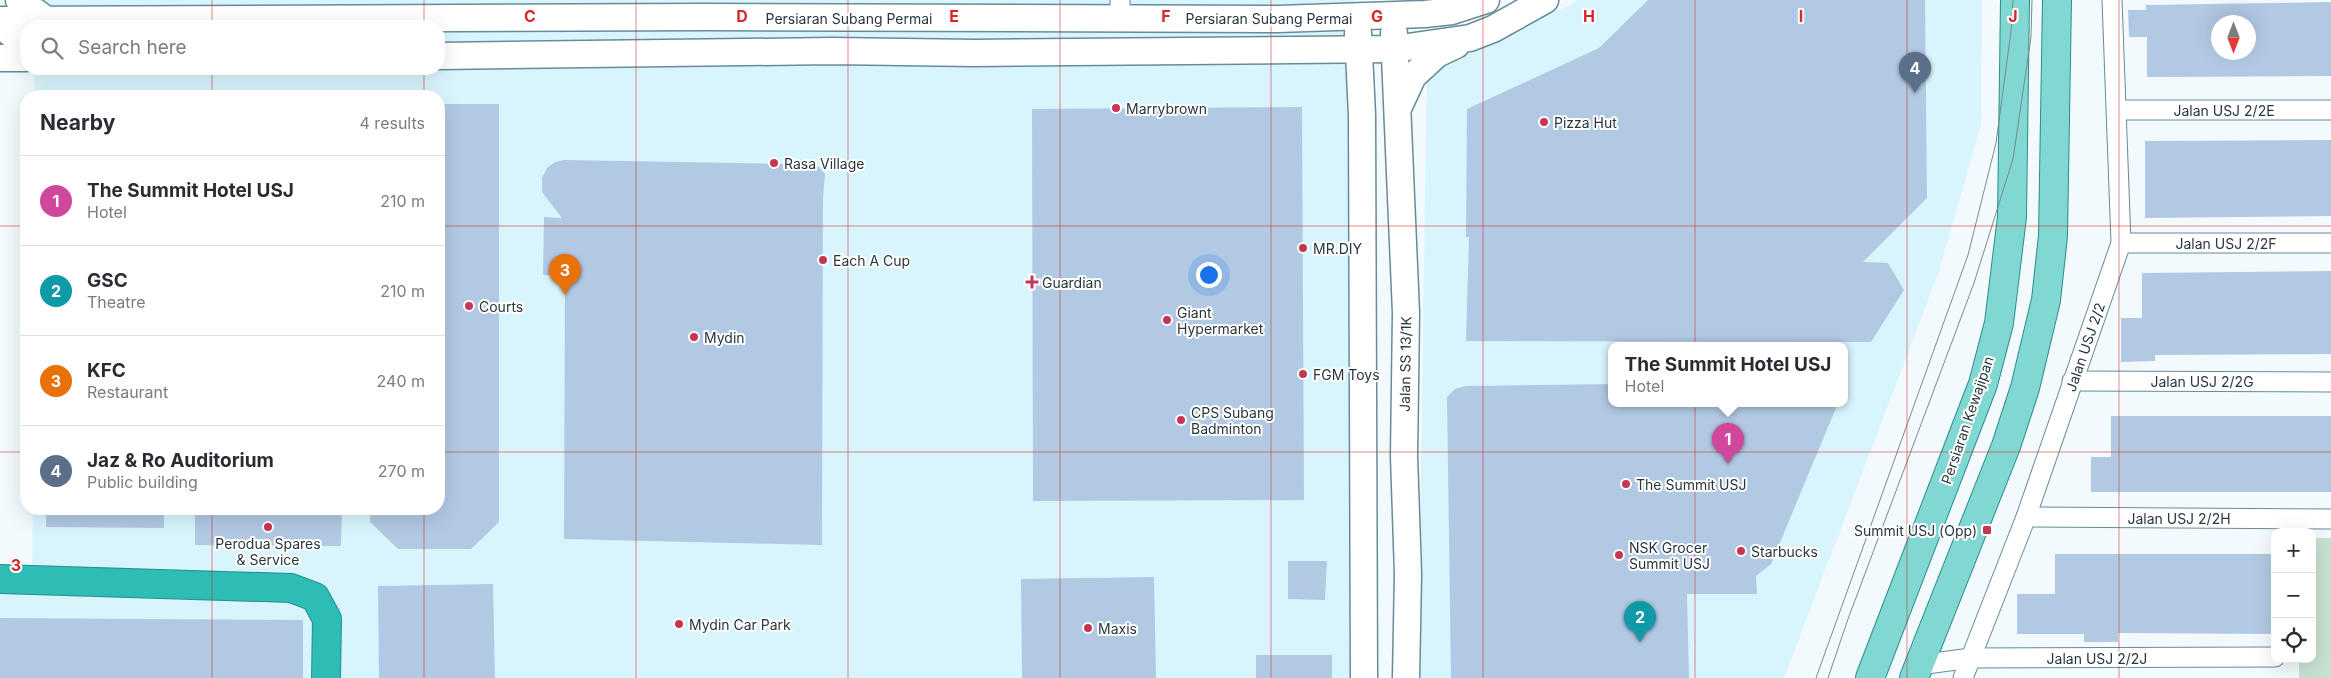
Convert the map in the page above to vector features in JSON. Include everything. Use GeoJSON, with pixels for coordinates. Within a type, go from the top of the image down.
{"type":"FeatureCollection","features":[{"type":"Feature","properties":{"kind":"highway"},"geometry":{"type":"LineString","coordinates":[[0,579],[291,588],[315,597],[327,618],[326,678]]}},
{"type":"Feature","properties":{"kind":"main road"},"geometry":{"type":"LineString","coordinates":[[19,0],[47,20]]}},
{"type":"Feature","properties":{"kind":"main road"},"geometry":{"type":"LineString","coordinates":[[1278,18],[1296,14],[1317,0]]}},
{"type":"Feature","properties":{"kind":"main road"},"geometry":{"type":"LineString","coordinates":[[1436,0],[1477,3]]}},
{"type":"Feature","properties":{"kind":"main road"},"geometry":{"type":"LineString","coordinates":[[1398,108],[1413,76],[1437,54],[1493,28],[1545,0]]}},
{"type":"Feature","properties":{"kind":"main road","name":"Persiaran Kewajipan"},"geometry":{"type":"LineString","coordinates":[[1870,678],[1983,384],[1999,323],[2012,217],[2016,0]]}},
{"type":"Feature","properties":{"kind":"main road"},"geometry":{"type":"LineString","coordinates":[[1916,672],[2006,446],[2025,388],[2046,300],[2053,236],[2057,0]]}},
{"type":"Feature","properties":{"kind":"main road","name":"Persiaran Subang Permai"},"geometry":{"type":"LineString","coordinates":[[210,20],[696,17],[1120,9],[1278,18],[1358,9],[1394,8],[1443,12],[1477,3]]}},
{"type":"Feature","properties":{"kind":"main road","name":"Jalan SS 13/1K"},"geometry":{"type":"LineString","coordinates":[[1394,8],[1394,49],[1406,313],[1404,456],[1408,574],[1406,678]]}},
{"type":"Feature","properties":{"kind":"main road"},"geometry":{"type":"LineString","coordinates":[[1358,9],[1362,115],[1364,678]]}},
{"type":"Feature","properties":{"kind":"main road"},"geometry":{"type":"LineString","coordinates":[[0,22],[20,41]]}},
{"type":"Feature","properties":{"kind":"main road","name":"Persiaran Subang Permai"},"geometry":{"type":"LineString","coordinates":[[0,22],[20,22]]}},
{"type":"Feature","properties":{"kind":"main road"},"geometry":{"type":"LineString","coordinates":[[445,56],[1394,49],[1470,38]]}},
{"type":"Feature","properties":{"kind":"main road"},"geometry":{"type":"LineString","coordinates":[[0,58],[20,58]]}},
{"type":"Feature","properties":{"kind":"street","name":"Jalan USJ 2/2"},"geometry":{"type":"LineString","coordinates":[[1963,678],[2026,518],[2121,243],[2112,0]]}},
{"type":"Feature","properties":{"kind":"street","name":"Jalan USJ 2/2E"},"geometry":{"type":"LineString","coordinates":[[2117,110],[2331,110]]}},
{"type":"Feature","properties":{"kind":"street","name":"Jalan USJ 2/2F"},"geometry":{"type":"LineString","coordinates":[[2121,243],[2331,243]]}},
{"type":"Feature","properties":{"kind":"street","name":"Jalan USJ 2/2G"},"geometry":{"type":"LineString","coordinates":[[2072,381],[2331,382]]}},
{"type":"Feature","properties":{"kind":"street","name":"Jalan USJ 2/2H"},"geometry":{"type":"LineString","coordinates":[[2026,518],[2331,519]]}},
{"type":"Feature","properties":{"kind":"street","name":"Jalan USJ 2/2J"},"geometry":{"type":"LineString","coordinates":[[1916,672],[1971,658],[2271,657]]}},
{"type":"Feature","properties":{"kind":"shaded area"},"geometry":{"type":"Polygon","coordinates":[[[35,0],[1354,0],[1356,678],[0,678],[0,565],[32,565],[33,515],[445,515],[445,90],[34,90],[35,75],[445,75],[445,20],[35,20],[35,0]]]}},
{"type":"Feature","properties":{"kind":"shaded area"},"geometry":{"type":"Polygon","coordinates":[[[1576,0],[1982,0],[1981,125],[1938,274],[1784,678],[1418,678],[1427,63],[1571,5],[1576,0]]]}},
{"type":"Feature","properties":{"kind":"green space"},"geometry":{"type":"Polygon","coordinates":[[[2316,538],[2331,538],[2331,678],[2299,678],[2299,663],[2316,663],[2316,538]]]}},
{"type":"Feature","properties":{"kind":"building"},"geometry":{"type":"Polygon","coordinates":[[[1648,0],[1925,0],[1927,198],[1863,262],[1888,263],[1904,290],[1871,342],[1466,341],[1469,237],[1466,237],[1467,109],[1599,48],[1648,0]]]}},
{"type":"Feature","properties":{"kind":"building"},"geometry":{"type":"Polygon","coordinates":[[[2331,2],[2331,76],[2147,77],[2147,37],[2129,37],[2128,10],[2146,10],[2146,5],[2331,2]]]}},
{"type":"Feature","properties":{"kind":"building","name":"Courts"},"geometry":{"type":"Polygon","coordinates":[[[445,104],[499,104],[499,522],[471,549],[398,549],[370,522],[370,515],[445,515],[445,104]]]}},
{"type":"Feature","properties":{"kind":"building","name":"Giant Hypermarket"},"geometry":{"type":"Polygon","coordinates":[[[1302,107],[1304,500],[1033,501],[1032,109],[1302,107]]]}},
{"type":"Feature","properties":{"kind":"building"},"geometry":{"type":"Polygon","coordinates":[[[2331,140],[2331,216],[2145,218],[2145,141],[2331,140]]]}},
{"type":"Feature","properties":{"kind":"building","name":"Mydin"},"geometry":{"type":"Polygon","coordinates":[[[803,159],[819,167],[825,174],[823,199],[822,545],[564,539],[565,276],[543,275],[544,217],[562,218],[542,192],[542,178],[547,168],[555,162],[565,160],[785,164],[803,159]]]}},
{"type":"Feature","properties":{"kind":"building"},"geometry":{"type":"Polygon","coordinates":[[[2331,271],[2331,354],[2155,355],[2155,361],[2121,362],[2121,318],[2142,318],[2142,273],[2331,271]]]}},
{"type":"Feature","properties":{"kind":"building","name":"The Summit USJ"},"geometry":{"type":"Polygon","coordinates":[[[1608,384],[1608,407],[1836,407],[1771,564],[1756,576],[1757,594],[1687,594],[1689,678],[1451,678],[1447,397],[1455,389],[1466,386],[1608,384]]]}},
{"type":"Feature","properties":{"kind":"building"},"geometry":{"type":"Polygon","coordinates":[[[2111,416],[2331,416],[2331,492],[2091,492],[2091,457],[2111,457],[2111,416]]]}},
{"type":"Feature","properties":{"kind":"building"},"geometry":{"type":"Polygon","coordinates":[[[46,515],[164,515],[164,528],[46,527],[46,515]]]}},
{"type":"Feature","properties":{"kind":"building","name":"Perodua Spares & Service"},"geometry":{"type":"Polygon","coordinates":[[[195,515],[342,515],[341,546],[195,545],[195,515]]]}},
{"type":"Feature","properties":{"kind":"building"},"geometry":{"type":"Polygon","coordinates":[[[2055,554],[2271,554],[2271,634],[2118,633],[2118,642],[2084,642],[2084,634],[2017,634],[2017,594],[2055,594],[2055,554]]]}},
{"type":"Feature","properties":{"kind":"building"},"geometry":{"type":"Polygon","coordinates":[[[1288,561],[1327,561],[1325,600],[1288,599],[1288,561]]]}},
{"type":"Feature","properties":{"kind":"building","name":"Maxis"},"geometry":{"type":"Polygon","coordinates":[[[1154,577],[1156,678],[1022,678],[1021,579],[1154,577]]]}},
{"type":"Feature","properties":{"kind":"building"},"geometry":{"type":"Polygon","coordinates":[[[493,584],[495,678],[379,678],[378,586],[493,584]]]}},
{"type":"Feature","properties":{"kind":"building"},"geometry":{"type":"Polygon","coordinates":[[[0,618],[303,620],[303,678],[0,678],[0,618]]]}},
{"type":"Feature","properties":{"kind":"building"},"geometry":{"type":"Polygon","coordinates":[[[1256,655],[1332,655],[1332,678],[1256,678],[1256,655]]]}},
{"type":"Feature","properties":{"kind":"tram line"},"geometry":{"type":"LineString","coordinates":[[1816,678],[1968,255],[1996,143],[2011,31],[2013,0]]}},
{"type":"Feature","properties":{"kind":"tram line"},"geometry":{"type":"LineString","coordinates":[[1828,678],[1848,619],[1974,283],[2013,159],[2031,37],[2032,0]]}},
{"type":"Feature","properties":{"kind":"place","name":"Jaz & Ro Auditorium"},"geometry":{"type":"Point","coordinates":[1915,93]}},
{"type":"Feature","properties":{"kind":"place","name":"Marrybrown"},"geometry":{"type":"Point","coordinates":[1116,108]}},
{"type":"Feature","properties":{"kind":"place","name":"Pizza Hut"},"geometry":{"type":"Point","coordinates":[1544,122]}},
{"type":"Feature","properties":{"kind":"place","name":"Rasa Village"},"geometry":{"type":"Point","coordinates":[774,163]}},
{"type":"Feature","properties":{"kind":"place","name":"MR.DIY"},"geometry":{"type":"Point","coordinates":[1303,248]}},
{"type":"Feature","properties":{"kind":"place","name":"Each A Cup"},"geometry":{"type":"Point","coordinates":[823,260]}},
{"type":"Feature","properties":{"kind":"place","name":"Guardian"},"geometry":{"type":"Point","coordinates":[1032,282]}},
{"type":"Feature","properties":{"kind":"place","name":"KFC"},"geometry":{"type":"Point","coordinates":[565,295]}},
{"type":"Feature","properties":{"kind":"place","name":"Courts"},"geometry":{"type":"Point","coordinates":[469,306]}},
{"type":"Feature","properties":{"kind":"place","name":"Giant Hypermarket"},"geometry":{"type":"Point","coordinates":[1167,320]}},
{"type":"Feature","properties":{"kind":"place","name":"Mydin"},"geometry":{"type":"Point","coordinates":[694,337]}},
{"type":"Feature","properties":{"kind":"place","name":"FGM Toys"},"geometry":{"type":"Point","coordinates":[1303,374]}},
{"type":"Feature","properties":{"kind":"place","name":"CPS Subang Badminton"},"geometry":{"type":"Point","coordinates":[1181,420]}},
{"type":"Feature","properties":{"kind":"place","name":"The Summit Hotel USJ"},"geometry":{"type":"Point","coordinates":[1728,464]}},
{"type":"Feature","properties":{"kind":"place","name":"The Summit USJ"},"geometry":{"type":"Point","coordinates":[1626,484]}},
{"type":"Feature","properties":{"kind":"place","name":"Perodua Spares & Service"},"geometry":{"type":"Point","coordinates":[268,527]}},
{"type":"Feature","properties":{"kind":"place","name":"Summit USJ (Opp)"},"geometry":{"type":"Point","coordinates":[1987,530]}},
{"type":"Feature","properties":{"kind":"place","name":"Starbucks"},"geometry":{"type":"Point","coordinates":[1741,551]}},
{"type":"Feature","properties":{"kind":"place","name":"NSK Grocer Summit USJ"},"geometry":{"type":"Point","coordinates":[1619,555]}},
{"type":"Feature","properties":{"kind":"place","name":"Mydin Car Park"},"geometry":{"type":"Point","coordinates":[679,624]}},
{"type":"Feature","properties":{"kind":"place","name":"Maxis"},"geometry":{"type":"Point","coordinates":[1088,628]}},
{"type":"Feature","properties":{"kind":"place","name":"GSC"},"geometry":{"type":"Point","coordinates":[1640,642]}}]}
